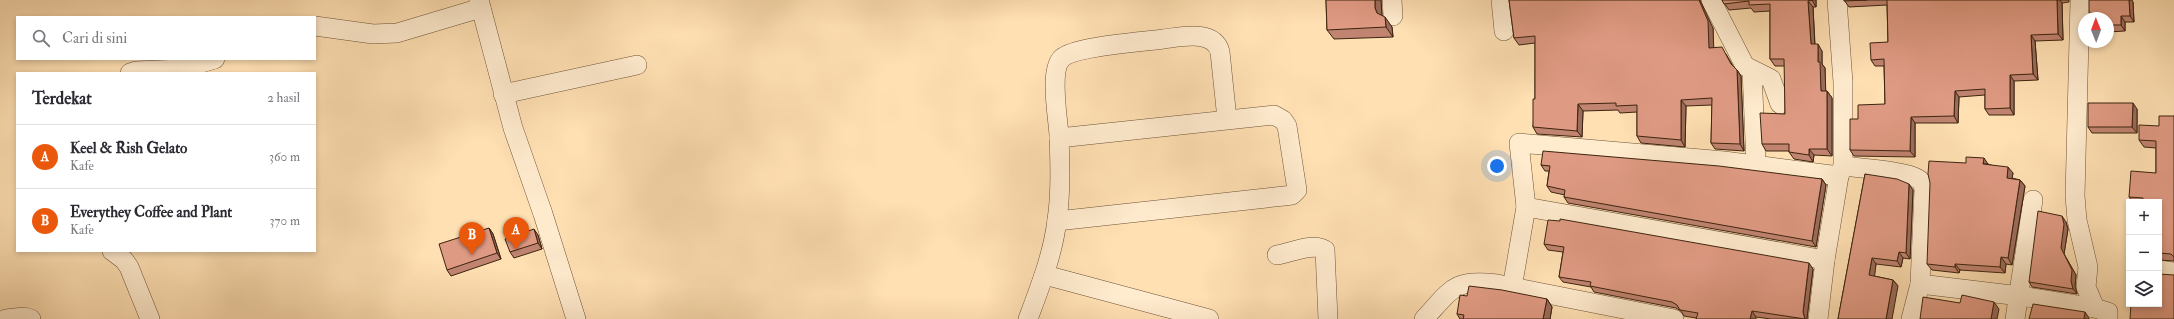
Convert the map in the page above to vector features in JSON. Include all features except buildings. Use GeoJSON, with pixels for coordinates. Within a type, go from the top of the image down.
{"type":"FeatureCollection","features":[{"type":"Feature","properties":{"kind":"street"},"geometry":{"type":"LineString","coordinates":[[1501,0],[1504,31]]}},
{"type":"Feature","properties":{"kind":"street"},"geometry":{"type":"LineString","coordinates":[[1711,0],[1737,52],[1746,66],[1771,80],[1780,104]]}},
{"type":"Feature","properties":{"kind":"street"},"geometry":{"type":"LineString","coordinates":[[1818,319],[1825,260],[1841,171],[1843,82],[1837,0]]}},
{"type":"Feature","properties":{"kind":"street"},"geometry":{"type":"LineString","coordinates":[[2080,0],[2076,196],[2077,220],[2088,267],[2086,287],[2101,314]]}},
{"type":"Feature","properties":{"kind":"street"},"geometry":{"type":"LineString","coordinates":[[316,26],[373,34],[397,33],[480,4],[503,94],[576,319]]}},
{"type":"Feature","properties":{"kind":"street"},"geometry":{"type":"LineString","coordinates":[[1028,319],[1045,275],[1057,221],[1059,138],[1055,83],[1056,70],[1062,58],[1088,49],[1180,37],[1200,36],[1211,39],[1218,46],[1227,118]]}},
{"type":"Feature","properties":{"kind":"street"},"geometry":{"type":"LineString","coordinates":[[133,72],[180,69],[212,60]]}},
{"type":"Feature","properties":{"kind":"street"},"geometry":{"type":"LineString","coordinates":[[503,94],[637,65]]}},
{"type":"Feature","properties":{"kind":"street"},"geometry":{"type":"LineString","coordinates":[[1752,70],[1756,165]]}},
{"type":"Feature","properties":{"kind":"street"},"geometry":{"type":"LineString","coordinates":[[1057,221],[1284,196],[1295,192],[1296,181],[1286,126],[1283,120],[1274,115],[1227,118],[1059,138]]}},
{"type":"Feature","properties":{"kind":"street"},"geometry":{"type":"LineString","coordinates":[[1512,288],[1526,207],[1519,143],[1756,165],[1905,175],[1917,178],[1922,182],[1924,189],[1920,284],[1911,319]]}},
{"type":"Feature","properties":{"kind":"street"},"geometry":{"type":"LineString","coordinates":[[2015,319],[2020,296],[2033,200]]}},
{"type":"Feature","properties":{"kind":"street"},"geometry":{"type":"LineString","coordinates":[[1526,207],[1825,260]]}},
{"type":"Feature","properties":{"kind":"street"},"geometry":{"type":"LineString","coordinates":[[1278,255],[1320,247],[1325,250],[1328,319]]}},
{"type":"Feature","properties":{"kind":"street"},"geometry":{"type":"LineString","coordinates":[[113,252],[124,260],[129,267],[150,319]]}},
{"type":"Feature","properties":{"kind":"street"},"geometry":{"type":"LineString","coordinates":[[2162,270],[2174,272]]}},
{"type":"Feature","properties":{"kind":"street"},"geometry":{"type":"LineString","coordinates":[[1045,275],[1209,319]]}},
{"type":"Feature","properties":{"kind":"street"},"geometry":{"type":"LineString","coordinates":[[1424,319],[1453,288],[1463,283],[1485,282],[1674,319]]}},
{"type":"Feature","properties":{"kind":"street"},"geometry":{"type":"LineString","coordinates":[[1920,284],[2020,296],[2101,314]]}},
{"type":"Feature","properties":{"kind":"street"},"geometry":{"type":"LineString","coordinates":[[6,319],[24,317],[31,319]]}},
{"type":"Feature","properties":{"kind":"place","name":"Keel & Rish Gelato"},"geometry":{"type":"Point","coordinates":[516,250]}},
{"type":"Feature","properties":{"kind":"place","name":"Everythey Coffee and Plant"},"geometry":{"type":"Point","coordinates":[472,255]}}]}
